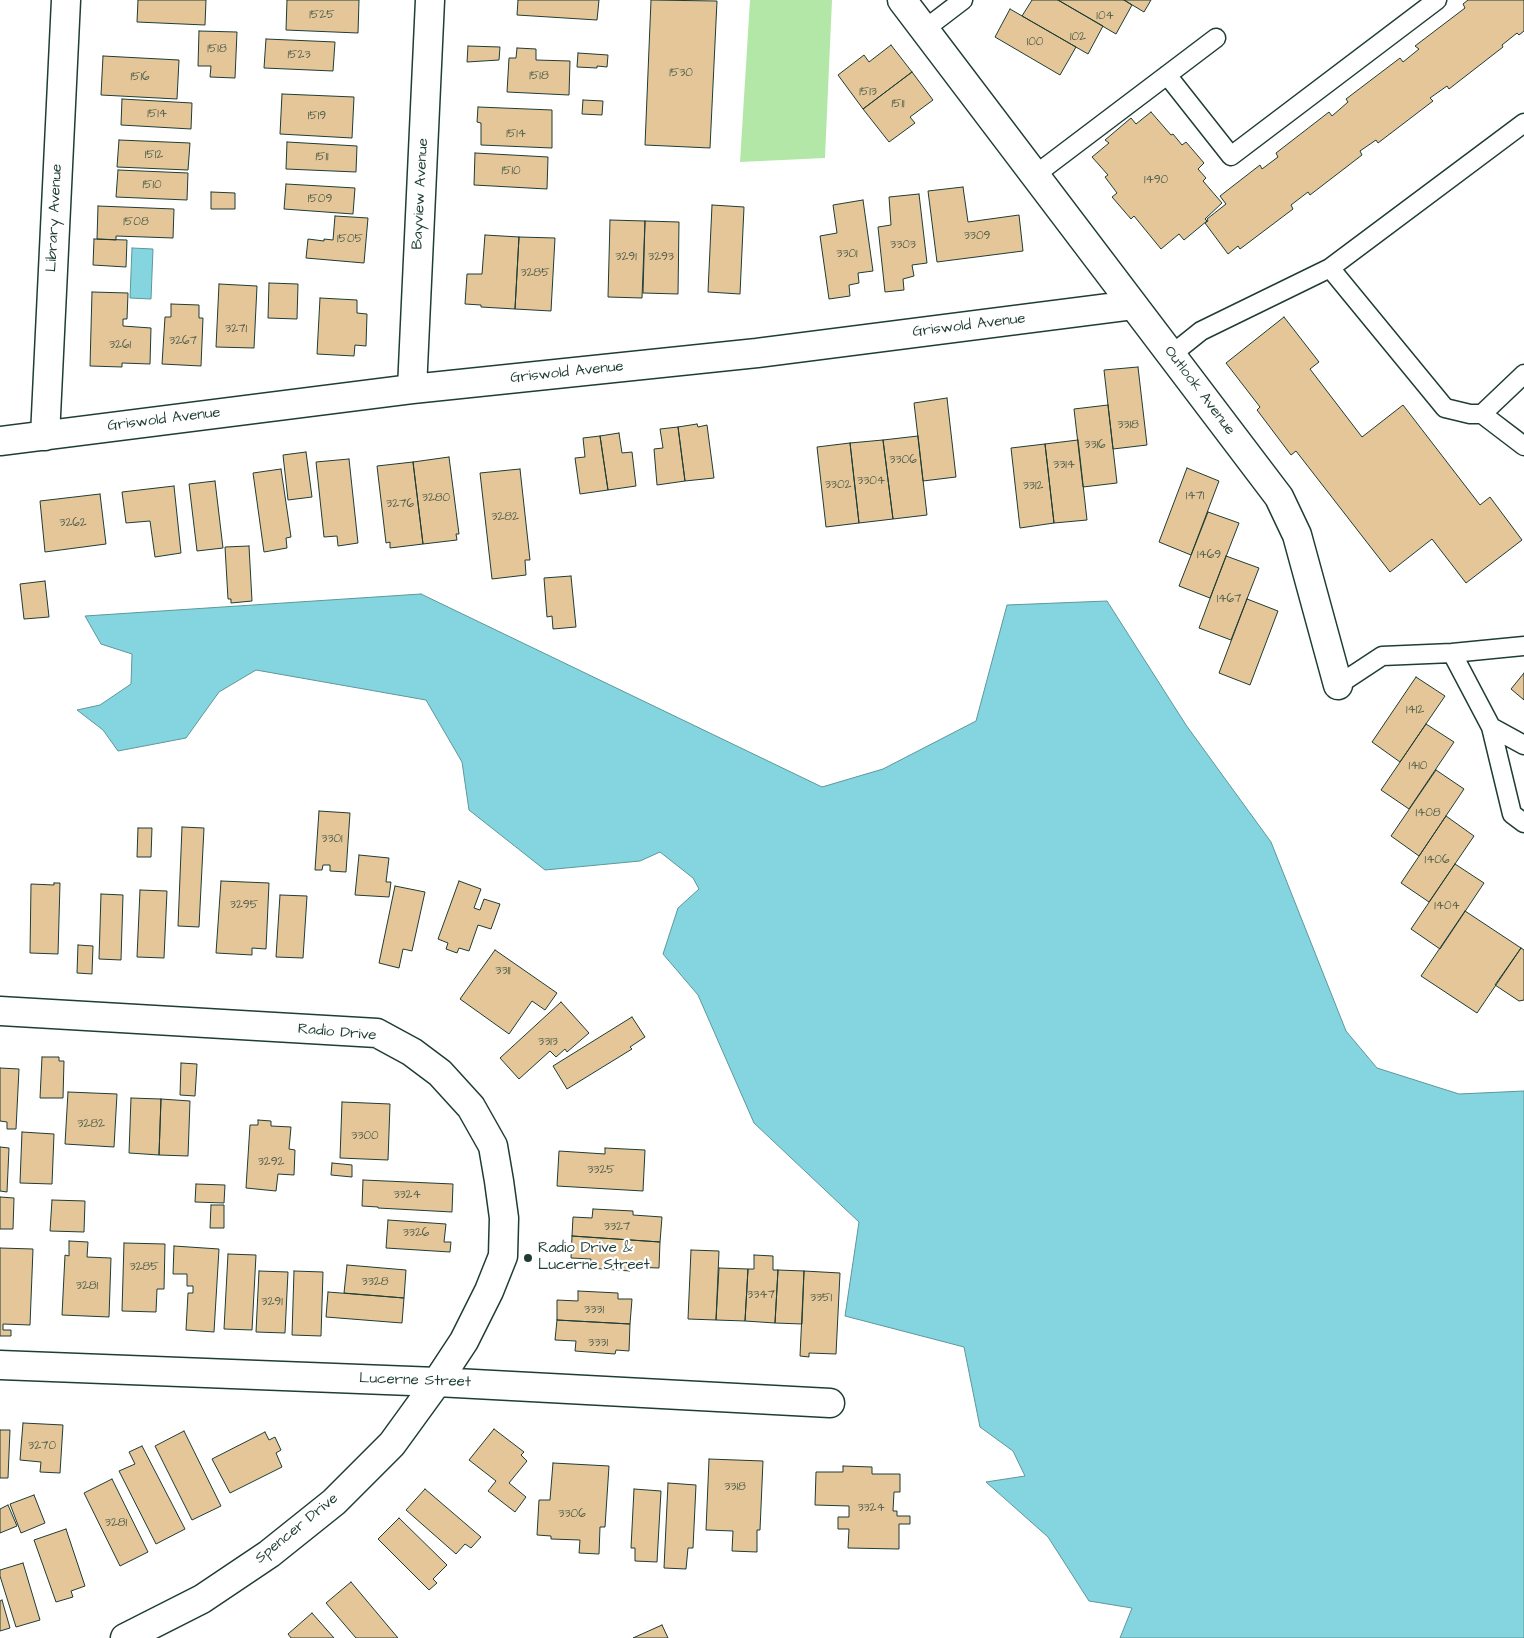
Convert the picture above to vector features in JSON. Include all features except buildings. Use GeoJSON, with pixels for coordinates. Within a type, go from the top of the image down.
{"type":"FeatureCollection","features":[{"type":"Feature","properties":{"kind":"street","name":"Library Avenue"},"geometry":{"type":"LineString","coordinates":[[45,436],[66,0]]}},
{"type":"Feature","properties":{"kind":"street","name":"Bayview Avenue"},"geometry":{"type":"LineString","coordinates":[[412,389],[430,0]]}},
{"type":"Feature","properties":{"kind":"street","name":"Outlook Avenue"},"geometry":{"type":"LineString","coordinates":[[902,0],[1280,498],[1296,535],[1338,685]]}},
{"type":"Feature","properties":{"kind":"street","name":"Griswold Avenue"},"geometry":{"type":"LineString","coordinates":[[0,441],[412,389],[757,352],[1133,304]]}},
{"type":"Feature","properties":{"kind":"street","name":"Radio Drive"},"geometry":{"type":"LineString","coordinates":[[0,1011],[377,1033],[412,1052],[440,1073],[471,1107],[493,1146],[504,1218],[503,1256],[489,1291],[464,1341],[437,1382]]}},
{"type":"Feature","properties":{"kind":"street","name":"Lucerne Street"},"geometry":{"type":"LineString","coordinates":[[0,1364],[437,1382],[830,1403]]}},
{"type":"Feature","properties":{"kind":"street","name":"Spencer Drive"},"geometry":{"type":"LineString","coordinates":[[125,1638],[202,1599],[269,1554],[334,1502],[392,1444],[437,1382]]}},
{"type":"Feature","properties":{"kind":"lane"},"geometry":{"type":"LineString","coordinates":[[925,30],[963,0]]}},
{"type":"Feature","properties":{"kind":"lane"},"geometry":{"type":"LineString","coordinates":[[1167,75],[1231,156],[1436,0]]}},
{"type":"Feature","properties":{"kind":"lane"},"geometry":{"type":"LineString","coordinates":[[1035,175],[1216,38]]}},
{"type":"Feature","properties":{"kind":"lane"},"geometry":{"type":"LineString","coordinates":[[1171,354],[1201,331],[1330,268],[1524,123]]}},
{"type":"Feature","properties":{"kind":"lane"},"geometry":{"type":"LineString","coordinates":[[1330,268],[1445,408],[1470,414],[1482,414],[1524,446]]}},
{"type":"Feature","properties":{"kind":"lane"},"geometry":{"type":"LineString","coordinates":[[1482,414],[1524,374]]}},
{"type":"Feature","properties":{"kind":"lane","name":"Outlook Avenue"},"geometry":{"type":"LineString","coordinates":[[1338,685],[1382,656],[1452,653],[1524,646]]}},
{"type":"Feature","properties":{"kind":"lane"},"geometry":{"type":"LineString","coordinates":[[1452,653],[1491,727],[1512,814],[1524,823]]}},
{"type":"Feature","properties":{"kind":"lane"},"geometry":{"type":"LineString","coordinates":[[1491,727],[1524,746]]}},
{"type":"Feature","properties":{"kind":"green space"},"geometry":{"type":"Polygon","coordinates":[[[750,0],[832,0],[825,158],[740,162],[750,0]]]}},
{"type":"Feature","properties":{"kind":"water"},"geometry":{"type":"Polygon","coordinates":[[[132,248],[153,249],[151,299],[130,298],[132,248]]]}},
{"type":"Feature","properties":{"kind":"water"},"geometry":{"type":"Polygon","coordinates":[[[421,594],[822,787],[883,769],[976,721],[1007,605],[1107,601],[1186,725],[1271,842],[1346,1031],[1377,1068],[1459,1094],[1524,1091],[1524,1638],[1120,1638],[1132,1608],[1089,1601],[1048,1537],[986,1482],[1025,1476],[1013,1451],[980,1427],[964,1347],[845,1316],[859,1222],[754,1123],[698,995],[663,954],[678,908],[699,889],[693,878],[660,852],[640,861],[545,870],[469,810],[462,762],[426,700],[256,670],[219,692],[186,738],[118,751],[103,730],[77,710],[100,705],[131,684],[132,654],[101,644],[85,616],[421,594]]]}},
{"type":"Feature","properties":{"kind":"place","name":"Radio Drive & Lucerne Street"},"geometry":{"type":"Point","coordinates":[528,1258]}}]}
